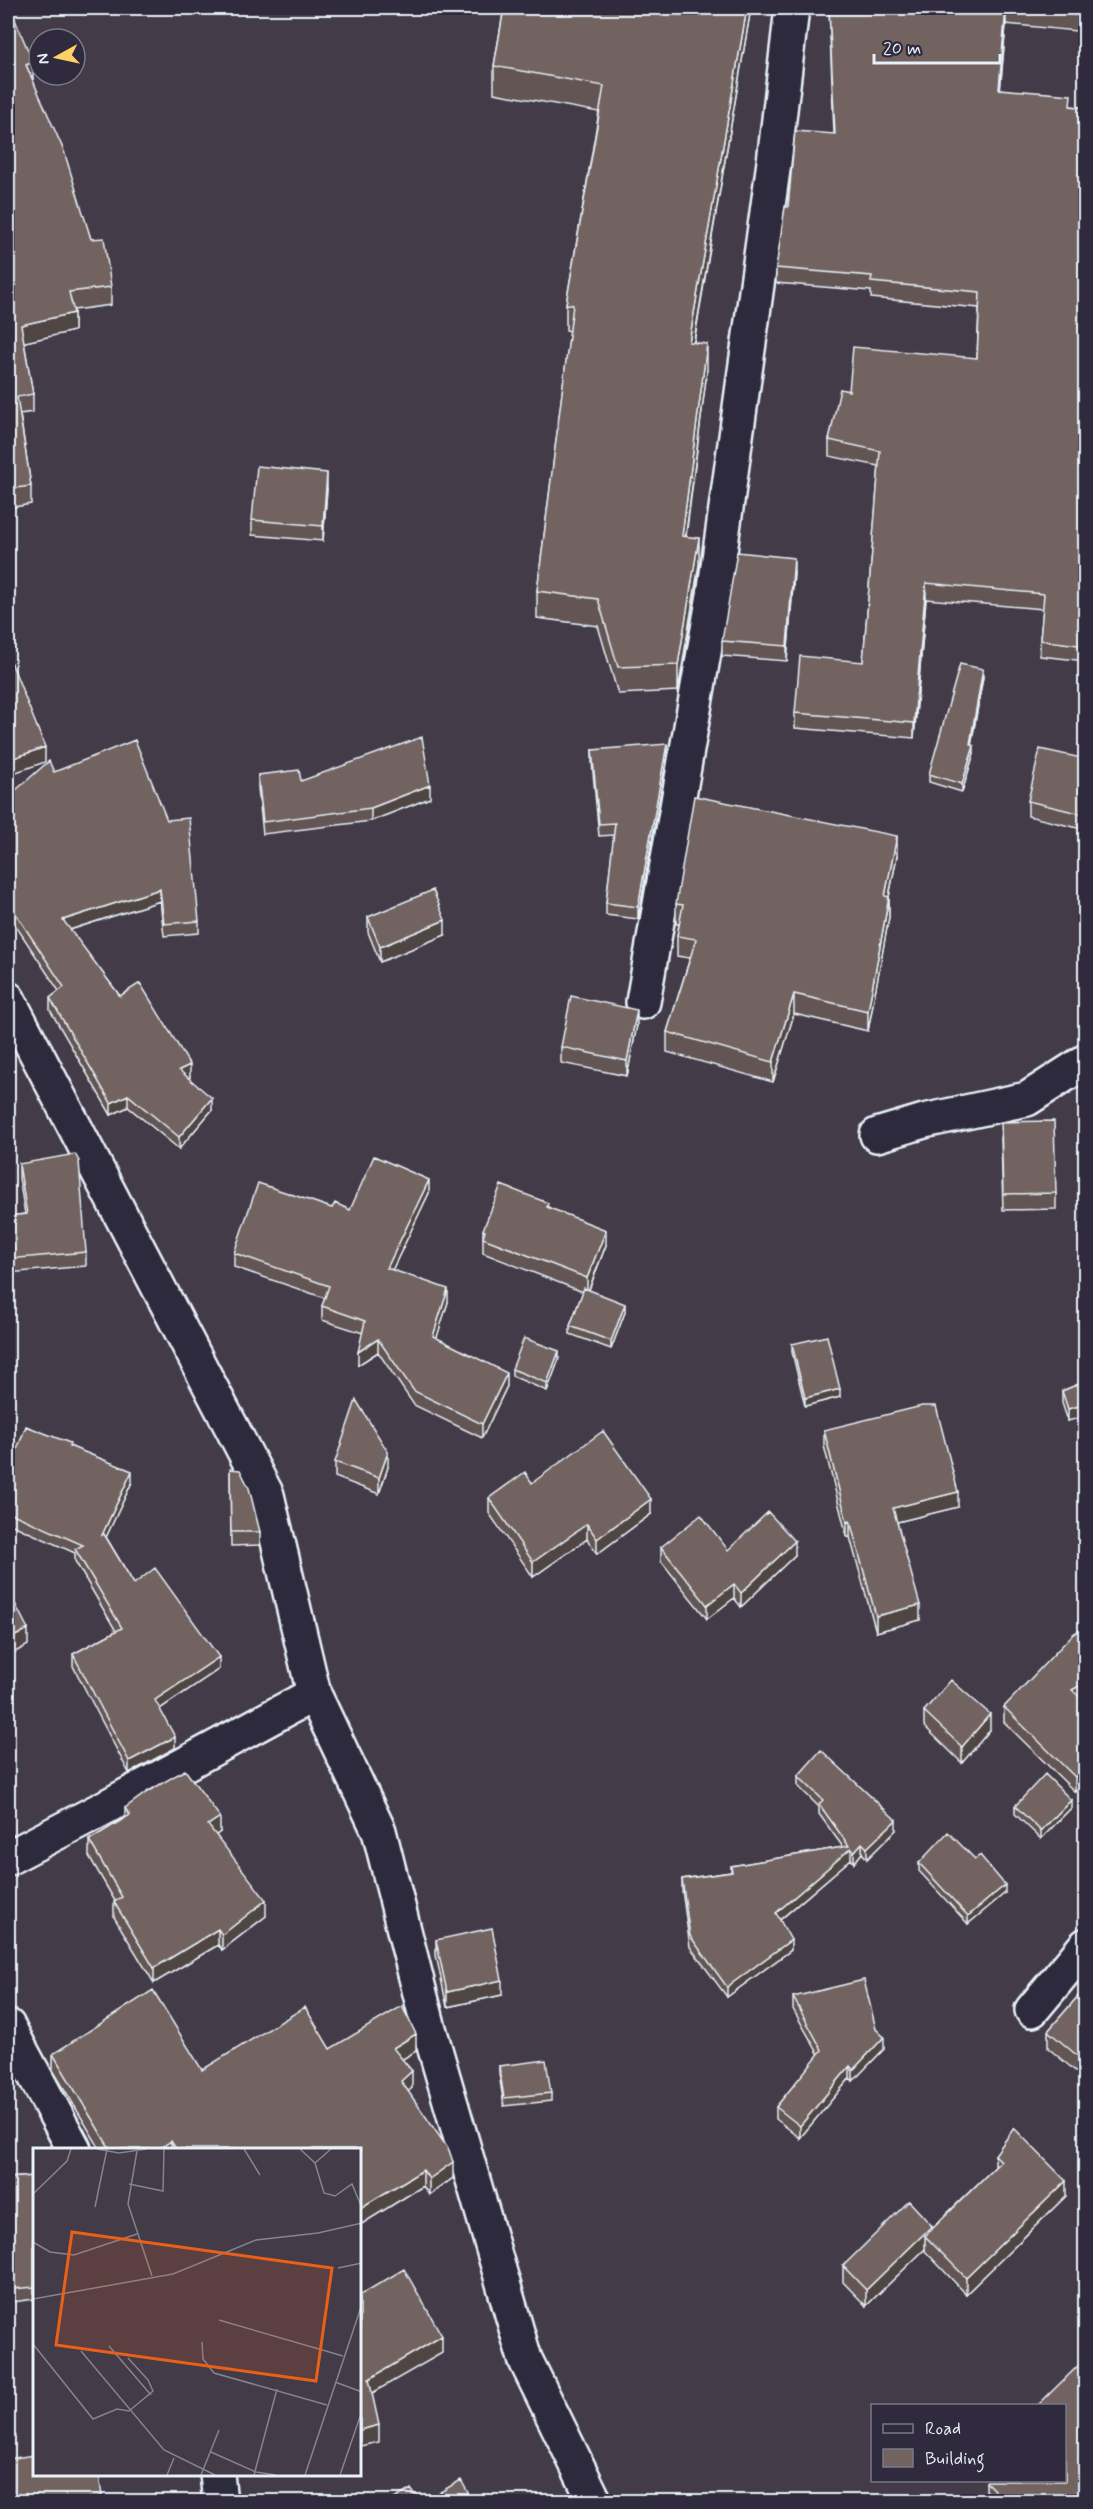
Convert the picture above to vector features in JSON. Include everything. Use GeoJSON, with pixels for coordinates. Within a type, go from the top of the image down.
{"type":"FeatureCollection","features":[{"type":"Feature","properties":{"kind":"street"},"geometry":{"type":"LineString","coordinates":[[643,1002],[714,595],[774,162],[792,8]]}},
{"type":"Feature","properties":{"kind":"street"},"geometry":{"type":"LineString","coordinates":[[8,999],[267,1495],[314,1694],[379,1831],[428,2025],[525,2359],[595,2502]]}},
{"type":"Feature","properties":{"kind":"street"},"geometry":{"type":"LineString","coordinates":[[877,1135],[924,1121],[1027,1099],[1086,1061]]}},
{"type":"Feature","properties":{"kind":"street"},"geometry":{"type":"LineString","coordinates":[[8,1858],[314,1694]]}},
{"type":"Feature","properties":{"kind":"street"},"geometry":{"type":"LineString","coordinates":[[1032,2010],[1086,1945]]}},
{"type":"Feature","properties":{"kind":"street"},"geometry":{"type":"LineString","coordinates":[[8,2026],[73,2148]]}},
{"type":"Feature","properties":{"kind":"street"},"geometry":{"type":"LineString","coordinates":[[217,2476],[220,2502]]}},
{"type":"Feature","properties":{"kind":"building"},"geometry":{"type":"Polygon","coordinates":[[[8,8],[10,8],[27,48],[27,87],[36,87],[64,151],[91,239],[104,238],[111,287],[69,292],[74,313],[21,325],[33,394],[17,397],[31,486],[8,489],[8,8]]]}},
{"type":"Feature","properties":{"kind":"building"},"geometry":{"type":"Polygon","coordinates":[[[504,8],[747,8],[689,342],[707,344],[682,536],[699,538],[678,665],[618,667],[598,599],[537,591],[573,305],[566,304],[604,86],[494,66],[504,8]]]}},
{"type":"Feature","properties":{"kind":"building"},"geometry":{"type":"Polygon","coordinates":[[[829,8],[1006,8],[999,89],[1071,95],[1070,106],[1086,108],[1086,646],[1040,640],[1044,594],[926,583],[914,723],[795,713],[800,656],[863,662],[880,451],[829,440],[840,389],[849,391],[853,347],[977,358],[980,292],[871,282],[872,276],[776,268],[785,207],[788,207],[795,131],[835,134],[829,8]]]}},
{"type":"Feature","properties":{"kind":"building"},"geometry":{"type":"Polygon","coordinates":[[[1006,8],[1086,8],[1086,16],[1006,8]]]}},
{"type":"Feature","properties":{"kind":"building"},"geometry":{"type":"Polygon","coordinates":[[[257,466],[327,473],[323,526],[252,520],[257,466]]]}},
{"type":"Feature","properties":{"kind":"building"},"geometry":{"type":"Polygon","coordinates":[[[737,552],[794,558],[787,646],[722,641],[737,552]]]}},
{"type":"Feature","properties":{"kind":"building"},"geometry":{"type":"Polygon","coordinates":[[[11,662],[45,747],[8,760],[8,663],[11,662]]]}},
{"type":"Feature","properties":{"kind":"building"},"geometry":{"type":"Polygon","coordinates":[[[960,664],[983,669],[970,744],[974,746],[962,784],[929,774],[960,664]]]}},
{"type":"Feature","properties":{"kind":"building"},"geometry":{"type":"Polygon","coordinates":[[[422,737],[430,785],[371,808],[263,822],[258,775],[299,770],[301,781],[422,737]]]}},
{"type":"Feature","properties":{"kind":"building"},"geometry":{"type":"Polygon","coordinates":[[[135,740],[167,820],[189,818],[199,921],[164,924],[160,889],[63,920],[120,996],[140,983],[190,1065],[179,1070],[212,1098],[179,1137],[128,1095],[111,1103],[50,998],[64,987],[8,902],[8,797],[49,761],[54,772],[135,740]]]}},
{"type":"Feature","properties":{"kind":"building"},"geometry":{"type":"Polygon","coordinates":[[[667,744],[638,907],[606,903],[615,823],[599,824],[592,750],[667,744]]]}},
{"type":"Feature","properties":{"kind":"building"},"geometry":{"type":"Polygon","coordinates":[[[1040,749],[1086,759],[1086,815],[1028,801],[1040,749]]]}},
{"type":"Feature","properties":{"kind":"building"},"geometry":{"type":"Polygon","coordinates":[[[694,796],[897,836],[885,896],[889,897],[868,1011],[794,994],[773,1062],[667,1032],[696,939],[677,936],[683,905],[676,904],[694,796]]]}},
{"type":"Feature","properties":{"kind":"building"},"geometry":{"type":"Polygon","coordinates":[[[433,890],[445,920],[380,947],[368,917],[433,890]]]}},
{"type":"Feature","properties":{"kind":"building"},"geometry":{"type":"Polygon","coordinates":[[[571,996],[637,1010],[627,1061],[561,1047],[571,996]]]}},
{"type":"Feature","properties":{"kind":"building"},"geometry":{"type":"Polygon","coordinates":[[[1054,1121],[1056,1193],[1003,1194],[1001,1122],[1054,1121]]]}},
{"type":"Feature","properties":{"kind":"building"},"geometry":{"type":"Polygon","coordinates":[[[75,1154],[79,1161],[86,1252],[8,1259],[8,1216],[27,1214],[19,1164],[75,1154]]]}},
{"type":"Feature","properties":{"kind":"building"},"geometry":{"type":"Polygon","coordinates":[[[374,1156],[429,1180],[387,1268],[448,1289],[433,1336],[507,1373],[482,1424],[414,1391],[378,1339],[358,1352],[365,1321],[322,1306],[329,1286],[234,1253],[258,1183],[332,1208],[335,1203],[350,1210],[374,1156]]]}},
{"type":"Feature","properties":{"kind":"building"},"geometry":{"type":"Polygon","coordinates":[[[501,1185],[548,1203],[547,1207],[606,1230],[587,1278],[483,1238],[485,1231],[483,1230],[501,1185]]]}},
{"type":"Feature","properties":{"kind":"building"},"geometry":{"type":"Polygon","coordinates":[[[584,1288],[625,1304],[611,1341],[570,1326],[584,1288]]]}},
{"type":"Feature","properties":{"kind":"building"},"geometry":{"type":"Polygon","coordinates":[[[827,1336],[840,1389],[805,1398],[792,1344],[827,1336]]]}},
{"type":"Feature","properties":{"kind":"building"},"geometry":{"type":"Polygon","coordinates":[[[524,1338],[559,1351],[547,1383],[512,1369],[524,1338]]]}},
{"type":"Feature","properties":{"kind":"building"},"geometry":{"type":"Polygon","coordinates":[[[1086,1381],[1086,1404],[1068,1409],[1062,1391],[1086,1381]]]}},
{"type":"Feature","properties":{"kind":"building"},"geometry":{"type":"Polygon","coordinates":[[[356,1400],[388,1452],[379,1478],[335,1462],[356,1400]]]}},
{"type":"Feature","properties":{"kind":"building"},"geometry":{"type":"Polygon","coordinates":[[[922,1406],[936,1406],[958,1492],[893,1508],[920,1605],[876,1616],[850,1521],[847,1522],[824,1430],[922,1406]]]}},
{"type":"Feature","properties":{"kind":"building"},"geometry":{"type":"Polygon","coordinates":[[[26,1426],[132,1471],[102,1535],[104,1534],[134,1584],[155,1568],[219,1657],[155,1700],[175,1737],[129,1761],[73,1654],[122,1628],[75,1549],[83,1545],[8,1512],[8,1461],[12,1463],[26,1426]]]}},
{"type":"Feature","properties":{"kind":"building"},"geometry":{"type":"Polygon","coordinates":[[[603,1431],[651,1499],[597,1539],[587,1524],[533,1562],[489,1498],[525,1472],[532,1483],[603,1431]]]}},
{"type":"Feature","properties":{"kind":"building"},"geometry":{"type":"Polygon","coordinates":[[[230,1469],[240,1470],[249,1488],[260,1532],[231,1532],[230,1469]]]}},
{"type":"Feature","properties":{"kind":"building"},"geometry":{"type":"Polygon","coordinates":[[[768,1512],[795,1541],[741,1593],[734,1584],[707,1605],[661,1547],[701,1515],[728,1550],[768,1512]]]}},
{"type":"Feature","properties":{"kind":"building"},"geometry":{"type":"Polygon","coordinates":[[[8,1590],[28,1629],[8,1640],[8,1590]]]}},
{"type":"Feature","properties":{"kind":"building"},"geometry":{"type":"Polygon","coordinates":[[[1086,1626],[1086,1682],[1072,1690],[1086,1703],[1086,1766],[1075,1777],[1004,1707],[1073,1634],[1086,1626]]]}},
{"type":"Feature","properties":{"kind":"building"},"geometry":{"type":"Polygon","coordinates":[[[951,1680],[990,1714],[962,1747],[924,1711],[951,1680]]]}},
{"type":"Feature","properties":{"kind":"building"},"geometry":{"type":"Polygon","coordinates":[[[821,1750],[896,1820],[867,1848],[862,1843],[854,1852],[851,1848],[776,1913],[791,1940],[727,1987],[690,1936],[682,1879],[732,1872],[731,1866],[849,1846],[819,1804],[823,1800],[798,1776],[821,1750]]]}},
{"type":"Feature","properties":{"kind":"building"},"geometry":{"type":"Polygon","coordinates":[[[185,1770],[220,1817],[208,1825],[266,1900],[222,1935],[218,1929],[154,1968],[114,1902],[122,1897],[89,1840],[130,1815],[125,1808],[185,1770]]]}},
{"type":"Feature","properties":{"kind":"building"},"geometry":{"type":"Polygon","coordinates":[[[1045,1774],[1071,1800],[1041,1831],[1015,1806],[1045,1774]]]}},
{"type":"Feature","properties":{"kind":"building"},"geometry":{"type":"Polygon","coordinates":[[[948,1832],[975,1859],[980,1855],[1005,1885],[968,1916],[919,1863],[948,1832]]]}},
{"type":"Feature","properties":{"kind":"building"},"geometry":{"type":"Polygon","coordinates":[[[492,1928],[502,1980],[447,1992],[436,1940],[492,1928]]]}},
{"type":"Feature","properties":{"kind":"building"},"geometry":{"type":"Polygon","coordinates":[[[864,1980],[876,2029],[884,2037],[853,2070],[850,2066],[800,2126],[776,2107],[822,2050],[793,1997],[864,1980]]]}},
{"type":"Feature","properties":{"kind":"building"},"geometry":{"type":"Polygon","coordinates":[[[1086,1987],[1086,2063],[1048,2031],[1086,1987]]]}},
{"type":"Feature","properties":{"kind":"building"},"geometry":{"type":"Polygon","coordinates":[[[153,1990],[202,2070],[305,2007],[330,2049],[402,2006],[416,2034],[393,2048],[412,2071],[401,2081],[449,2150],[453,2162],[429,2179],[423,2170],[362,2207],[362,2148],[175,2148],[171,2141],[160,2148],[109,2148],[53,2054],[153,1990]]]}},
{"type":"Feature","properties":{"kind":"building"},"geometry":{"type":"Polygon","coordinates":[[[546,2060],[551,2093],[504,2098],[499,2066],[546,2060]]]}},
{"type":"Feature","properties":{"kind":"building"},"geometry":{"type":"Polygon","coordinates":[[[1014,2128],[1066,2181],[966,2278],[925,2236],[1001,2161],[995,2155],[1014,2128]]]}},
{"type":"Feature","properties":{"kind":"building"},"geometry":{"type":"Polygon","coordinates":[[[33,2176],[33,2287],[13,2289],[13,2285],[8,2285],[8,2178],[33,2176]]]}},
{"type":"Feature","properties":{"kind":"building"},"geometry":{"type":"Polygon","coordinates":[[[909,2201],[932,2226],[866,2290],[843,2266],[909,2201]]]}},
{"type":"Feature","properties":{"kind":"building"},"geometry":{"type":"Polygon","coordinates":[[[404,2269],[442,2336],[369,2379],[379,2425],[362,2429],[362,2294],[404,2269]]]}},
{"type":"Feature","properties":{"kind":"building"},"geometry":{"type":"Polygon","coordinates":[[[1086,2358],[1086,2502],[985,2502],[995,2491],[986,2482],[1066,2482],[1066,2404],[1039,2404],[1086,2358]]]}},
{"type":"Feature","properties":{"kind":"building"},"geometry":{"type":"Polygon","coordinates":[[[33,2455],[33,2476],[99,2476],[102,2496],[64,2502],[8,2502],[8,2459],[33,2455]]]}},
{"type":"Feature","properties":{"kind":"building"},"geometry":{"type":"Polygon","coordinates":[[[461,2480],[473,2502],[423,2502],[461,2480]]]}},
{"type":"Feature","properties":{"kind":"building"},"geometry":{"type":"Polygon","coordinates":[[[411,2489],[419,2502],[389,2502],[411,2489]]]}}]}
